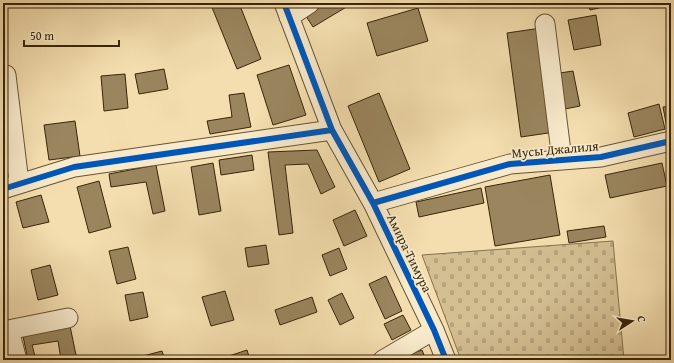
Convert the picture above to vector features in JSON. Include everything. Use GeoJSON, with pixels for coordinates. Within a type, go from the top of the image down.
{"type":"FeatureCollection","features":[{"type":"Feature","properties":{"kind":"street"},"geometry":{"type":"LineString","coordinates":[[286,10],[310,3]]}},
{"type":"Feature","properties":{"kind":"street","name":"Амира Тимура"},"geometry":{"type":"LineString","coordinates":[[286,10],[332,130],[374,203],[434,330],[446,360]]}},
{"type":"Feature","properties":{"kind":"street"},"geometry":{"type":"LineString","coordinates":[[545,24],[562,160]]}},
{"type":"Feature","properties":{"kind":"street"},"geometry":{"type":"LineString","coordinates":[[6,75],[11,186],[74,167],[332,130]]}},
{"type":"Feature","properties":{"kind":"street","name":"Мусы Джалиля"},"geometry":{"type":"LineString","coordinates":[[374,203],[510,164],[601,157],[671,141]]}},
{"type":"Feature","properties":{"kind":"street"},"geometry":{"type":"LineString","coordinates":[[17,360],[6,331],[68,318]]}},
{"type":"Feature","properties":{"kind":"street"},"geometry":{"type":"LineString","coordinates":[[383,360],[434,330]]}},
{"type":"Feature","properties":{"kind":"green space"},"geometry":{"type":"Polygon","coordinates":[[[613,241],[624,360],[461,360],[422,255],[613,241]]]}},
{"type":"Feature","properties":{"kind":"building"},"geometry":{"type":"Polygon","coordinates":[[[216,3],[239,3],[261,59],[237,69],[211,5],[216,3]]]}},
{"type":"Feature","properties":{"kind":"building"},"geometry":{"type":"Polygon","coordinates":[[[314,3],[353,3],[313,27],[302,10],[314,3]]]}},
{"type":"Feature","properties":{"kind":"building"},"geometry":{"type":"Polygon","coordinates":[[[588,3],[611,3],[612,5],[590,10],[588,3]]]}},
{"type":"Feature","properties":{"kind":"building"},"geometry":{"type":"Polygon","coordinates":[[[418,8],[428,41],[377,56],[367,23],[418,8]]]}},
{"type":"Feature","properties":{"kind":"building"},"geometry":{"type":"Polygon","coordinates":[[[596,15],[601,45],[574,50],[568,20],[596,15]]]}},
{"type":"Feature","properties":{"kind":"building"},"geometry":{"type":"Polygon","coordinates":[[[541,28],[555,132],[521,137],[507,33],[541,28]]]}},
{"type":"Feature","properties":{"kind":"building"},"geometry":{"type":"Polygon","coordinates":[[[289,65],[306,115],[273,125],[257,75],[289,65]]]}},
{"type":"Feature","properties":{"kind":"building"},"geometry":{"type":"Polygon","coordinates":[[[164,69],[168,89],[139,94],[135,74],[164,69]]]}},
{"type":"Feature","properties":{"kind":"building"},"geometry":{"type":"Polygon","coordinates":[[[573,71],[580,106],[560,110],[553,74],[573,71]]]}},
{"type":"Feature","properties":{"kind":"building"},"geometry":{"type":"Polygon","coordinates":[[[125,74],[128,108],[104,111],[101,76],[125,74]]]}},
{"type":"Feature","properties":{"kind":"building"},"geometry":{"type":"Polygon","coordinates":[[[244,93],[251,127],[210,134],[207,121],[232,117],[229,95],[244,93]]]}},
{"type":"Feature","properties":{"kind":"building"},"geometry":{"type":"Polygon","coordinates":[[[379,93],[410,169],[379,182],[348,106],[379,93]]]}},
{"type":"Feature","properties":{"kind":"building"},"geometry":{"type":"Polygon","coordinates":[[[659,104],[665,129],[634,137],[628,113],[659,104]]]}},
{"type":"Feature","properties":{"kind":"building"},"geometry":{"type":"Polygon","coordinates":[[[671,106],[671,127],[667,128],[663,107],[671,106]]]}},
{"type":"Feature","properties":{"kind":"building"},"geometry":{"type":"Polygon","coordinates":[[[75,121],[80,156],[49,160],[44,125],[75,121]]]}},
{"type":"Feature","properties":{"kind":"building"},"geometry":{"type":"Polygon","coordinates":[[[3,140],[8,166],[3,167],[3,140]]]}},
{"type":"Feature","properties":{"kind":"building"},"geometry":{"type":"Polygon","coordinates":[[[317,150],[335,187],[321,194],[308,164],[285,165],[293,233],[279,235],[268,152],[317,150]]]}},
{"type":"Feature","properties":{"kind":"building"},"geometry":{"type":"Polygon","coordinates":[[[252,155],[254,170],[221,175],[219,160],[252,155]]]}},
{"type":"Feature","properties":{"kind":"building"},"geometry":{"type":"Polygon","coordinates":[[[213,163],[221,211],[199,215],[191,167],[213,163]]]}},
{"type":"Feature","properties":{"kind":"building"},"geometry":{"type":"Polygon","coordinates":[[[662,163],[667,186],[610,198],[605,175],[662,163]]]}},
{"type":"Feature","properties":{"kind":"building"},"geometry":{"type":"Polygon","coordinates":[[[156,165],[165,211],[153,214],[146,182],[111,187],[109,174],[156,165]]]}},
{"type":"Feature","properties":{"kind":"building"},"geometry":{"type":"Polygon","coordinates":[[[550,175],[560,235],[495,246],[485,187],[550,175]]]}},
{"type":"Feature","properties":{"kind":"building"},"geometry":{"type":"Polygon","coordinates":[[[99,181],[111,227],[89,233],[77,187],[99,181]]]}},
{"type":"Feature","properties":{"kind":"building"},"geometry":{"type":"Polygon","coordinates":[[[481,188],[484,203],[419,217],[416,202],[481,188]]]}},
{"type":"Feature","properties":{"kind":"building"},"geometry":{"type":"Polygon","coordinates":[[[41,195],[49,222],[23,228],[16,202],[41,195]]]}},
{"type":"Feature","properties":{"kind":"building"},"geometry":{"type":"Polygon","coordinates":[[[355,210],[367,236],[344,246],[333,220],[355,210]]]}},
{"type":"Feature","properties":{"kind":"building"},"geometry":{"type":"Polygon","coordinates":[[[604,226],[606,237],[569,243],[567,231],[604,226]]]}},
{"type":"Feature","properties":{"kind":"building"},"geometry":{"type":"Polygon","coordinates":[[[266,245],[269,264],[248,267],[245,248],[266,245]]]}},
{"type":"Feature","properties":{"kind":"building"},"geometry":{"type":"Polygon","coordinates":[[[128,247],[136,279],[117,284],[109,251],[128,247]]]}},
{"type":"Feature","properties":{"kind":"building"},"geometry":{"type":"Polygon","coordinates":[[[339,248],[347,269],[330,276],[322,255],[339,248]]]}},
{"type":"Feature","properties":{"kind":"building"},"geometry":{"type":"Polygon","coordinates":[[[50,265],[58,295],[38,300],[31,270],[50,265]]]}},
{"type":"Feature","properties":{"kind":"building"},"geometry":{"type":"Polygon","coordinates":[[[386,276],[402,311],[385,319],[369,284],[386,276]]]}},
{"type":"Feature","properties":{"kind":"building"},"geometry":{"type":"Polygon","coordinates":[[[225,291],[234,320],[211,326],[202,297],[225,291]]]}},
{"type":"Feature","properties":{"kind":"building"},"geometry":{"type":"Polygon","coordinates":[[[143,292],[148,317],[130,321],[125,295],[143,292]]]}},
{"type":"Feature","properties":{"kind":"building"},"geometry":{"type":"Polygon","coordinates":[[[342,293],[354,318],[340,325],[328,300],[342,293]]]}},
{"type":"Feature","properties":{"kind":"building"},"geometry":{"type":"Polygon","coordinates":[[[312,297],[317,312],[280,325],[275,310],[312,297]]]}},
{"type":"Feature","properties":{"kind":"building"},"geometry":{"type":"Polygon","coordinates":[[[671,312],[671,360],[667,360],[671,312]]]}},
{"type":"Feature","properties":{"kind":"building"},"geometry":{"type":"Polygon","coordinates":[[[403,315],[411,330],[392,340],[384,324],[403,315]]]}},
{"type":"Feature","properties":{"kind":"building"},"geometry":{"type":"Polygon","coordinates":[[[70,326],[77,360],[61,360],[58,341],[32,345],[36,360],[28,360],[23,336],[70,326]]]}},
{"type":"Feature","properties":{"kind":"building"},"geometry":{"type":"Polygon","coordinates":[[[247,350],[250,360],[231,360],[229,356],[247,350]]]}},
{"type":"Feature","properties":{"kind":"building"},"geometry":{"type":"Polygon","coordinates":[[[422,350],[426,360],[407,360],[405,356],[422,350]]]}},
{"type":"Feature","properties":{"kind":"building"},"geometry":{"type":"Polygon","coordinates":[[[162,351],[165,360],[128,360],[162,351]]]}},
{"type":"Feature","properties":{"kind":"cycle path"},"geometry":{"type":"LineString","coordinates":[[284,3],[332,130],[373,203],[434,330],[446,360]]}},
{"type":"Feature","properties":{"kind":"cycle path"},"geometry":{"type":"LineString","coordinates":[[3,189],[74,167],[332,130]]}},
{"type":"Feature","properties":{"kind":"cycle path"},"geometry":{"type":"LineString","coordinates":[[373,203],[510,164],[601,157],[671,141]]}}]}
